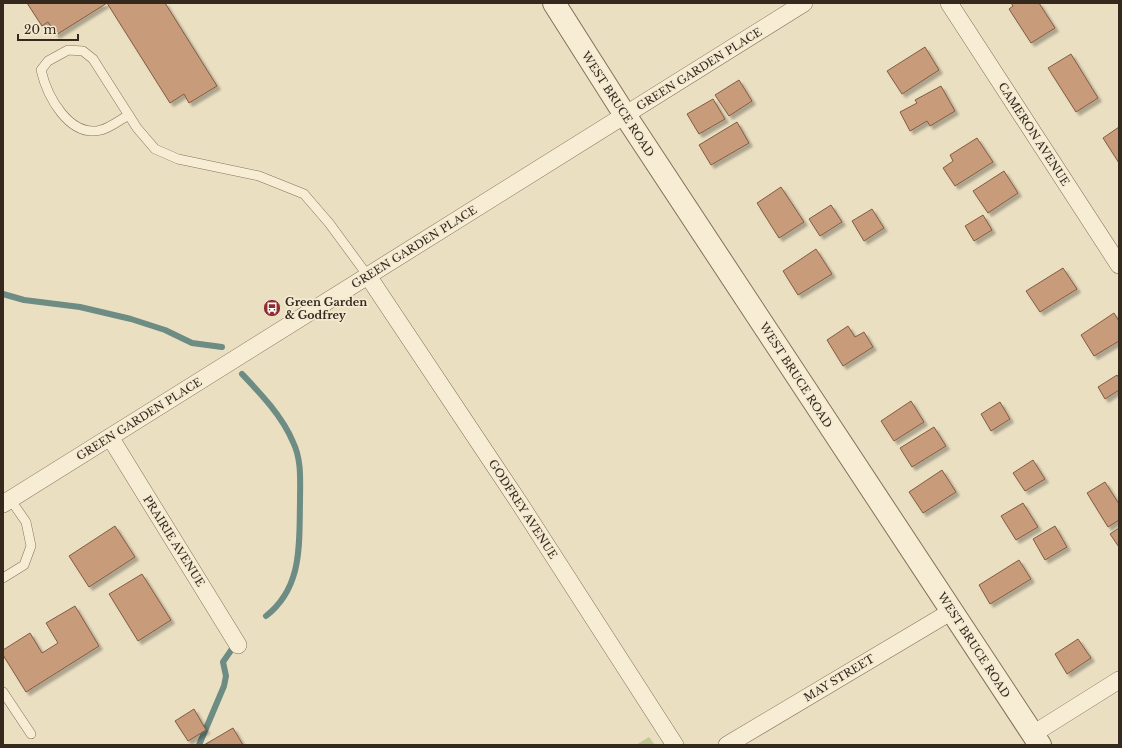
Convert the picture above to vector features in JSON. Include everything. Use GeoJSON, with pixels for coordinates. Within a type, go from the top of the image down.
{"type":"FeatureCollection","features":[{"type":"Feature","properties":{"kind":"street","name":"WEST BRUCE ROAD"},"geometry":{"type":"LineString","coordinates":[[554,3],[625,115],[1037,740]]}},
{"type":"Feature","properties":{"kind":"street","name":"GREEN GARDEN PLACE"},"geometry":{"type":"LineString","coordinates":[[7,502],[804,3]]}},
{"type":"Feature","properties":{"kind":"street","name":"CAMERON AVENUE"},"geometry":{"type":"LineString","coordinates":[[949,3],[1119,266]]}},
{"type":"Feature","properties":{"kind":"street","name":"GODFREY AVENUE"},"geometry":{"type":"LineString","coordinates":[[368,276],[520,504],[675,745]]}},
{"type":"Feature","properties":{"kind":"street","name":"PRAIRIE AVENUE"},"geometry":{"type":"LineString","coordinates":[[110,437],[238,645]]}},
{"type":"Feature","properties":{"kind":"street","name":"MAY STREET"},"geometry":{"type":"LineString","coordinates":[[727,745],[952,611]]}},
{"type":"Feature","properties":{"kind":"street"},"geometry":{"type":"LineString","coordinates":[[1037,740],[1119,680]]}},
{"type":"Feature","properties":{"kind":"lane"},"geometry":{"type":"LineString","coordinates":[[129,115],[102,130],[81,130],[64,116],[44,84],[41,70],[48,61],[68,50],[83,52],[93,59],[129,115],[137,128],[156,149],[172,157],[259,176],[304,194],[329,222],[368,276]]}},
{"type":"Feature","properties":{"kind":"lane"},"geometry":{"type":"LineString","coordinates":[[3,578],[24,565],[31,546],[26,522],[7,502]]}},
{"type":"Feature","properties":{"kind":"lane"},"geometry":{"type":"LineString","coordinates":[[3,692],[31,734]]}},
{"type":"Feature","properties":{"kind":"green space"},"geometry":{"type":"Polygon","coordinates":[[[649,737],[655,745],[636,745],[649,737]]]}},
{"type":"Feature","properties":{"kind":"building"},"geometry":{"type":"Polygon","coordinates":[[[27,3],[107,3],[56,35],[48,22],[42,26],[27,3]]]}},
{"type":"Feature","properties":{"kind":"building"},"geometry":{"type":"Polygon","coordinates":[[[107,3],[165,3],[217,86],[189,103],[184,94],[170,103],[107,3]]]}},
{"type":"Feature","properties":{"kind":"building"},"geometry":{"type":"Polygon","coordinates":[[[1011,3],[1039,3],[1055,28],[1031,43],[1009,9],[1013,6],[1011,3]]]}},
{"type":"Feature","properties":{"kind":"building"},"geometry":{"type":"Polygon","coordinates":[[[925,47],[939,70],[902,94],[887,71],[925,47]]]}},
{"type":"Feature","properties":{"kind":"building"},"geometry":{"type":"Polygon","coordinates":[[[1071,54],[1098,98],[1076,112],[1048,68],[1071,54]]]}},
{"type":"Feature","properties":{"kind":"building"},"geometry":{"type":"Polygon","coordinates":[[[739,80],[752,101],[729,116],[715,95],[739,80]]]}},
{"type":"Feature","properties":{"kind":"building"},"geometry":{"type":"Polygon","coordinates":[[[941,86],[955,111],[930,126],[927,121],[910,131],[900,112],[917,103],[915,100],[941,86]]]}},
{"type":"Feature","properties":{"kind":"building"},"geometry":{"type":"Polygon","coordinates":[[[713,99],[725,119],[699,134],[687,114],[713,99]]]}},
{"type":"Feature","properties":{"kind":"building"},"geometry":{"type":"Polygon","coordinates":[[[737,122],[749,143],[711,165],[699,145],[737,122]]]}},
{"type":"Feature","properties":{"kind":"building"},"geometry":{"type":"Polygon","coordinates":[[[1119,127],[1119,163],[1103,138],[1119,127]]]}},
{"type":"Feature","properties":{"kind":"building"},"geometry":{"type":"Polygon","coordinates":[[[977,138],[993,162],[955,186],[943,168],[953,161],[950,155],[977,138]]]}},
{"type":"Feature","properties":{"kind":"building"},"geometry":{"type":"Polygon","coordinates":[[[1004,171],[1018,193],[988,213],[973,191],[1004,171]]]}},
{"type":"Feature","properties":{"kind":"building"},"geometry":{"type":"Polygon","coordinates":[[[781,187],[804,222],[779,238],[757,203],[781,187]]]}},
{"type":"Feature","properties":{"kind":"building"},"geometry":{"type":"Polygon","coordinates":[[[831,205],[842,222],[820,236],[809,219],[831,205]]]}},
{"type":"Feature","properties":{"kind":"building"},"geometry":{"type":"Polygon","coordinates":[[[872,209],[884,228],[864,241],[852,221],[872,209]]]}},
{"type":"Feature","properties":{"kind":"building"},"geometry":{"type":"Polygon","coordinates":[[[983,215],[992,230],[974,241],[965,226],[983,215]]]}},
{"type":"Feature","properties":{"kind":"building"},"geometry":{"type":"Polygon","coordinates":[[[816,249],[832,274],[798,295],[783,271],[816,249]]]}},
{"type":"Feature","properties":{"kind":"building"},"geometry":{"type":"Polygon","coordinates":[[[1063,268],[1077,289],[1040,312],[1026,291],[1063,268]]]}},
{"type":"Feature","properties":{"kind":"building"},"geometry":{"type":"Polygon","coordinates":[[[1114,313],[1119,321],[1119,341],[1094,356],[1081,335],[1114,313]]]}},
{"type":"Feature","properties":{"kind":"building"},"geometry":{"type":"Polygon","coordinates":[[[848,326],[855,337],[864,332],[873,347],[843,366],[827,340],[848,326]]]}},
{"type":"Feature","properties":{"kind":"building"},"geometry":{"type":"Polygon","coordinates":[[[1117,375],[1119,378],[1119,390],[1105,399],[1098,387],[1117,375]]]}},
{"type":"Feature","properties":{"kind":"building"},"geometry":{"type":"Polygon","coordinates":[[[911,401],[924,422],[894,441],[881,421],[911,401]]]}},
{"type":"Feature","properties":{"kind":"building"},"geometry":{"type":"Polygon","coordinates":[[[1000,402],[1010,419],[991,431],[981,414],[1000,402]]]}},
{"type":"Feature","properties":{"kind":"building"},"geometry":{"type":"Polygon","coordinates":[[[934,427],[946,446],[912,467],[900,448],[934,427]]]}},
{"type":"Feature","properties":{"kind":"building"},"geometry":{"type":"Polygon","coordinates":[[[1033,460],[1045,479],[1025,491],[1013,473],[1033,460]]]}},
{"type":"Feature","properties":{"kind":"building"},"geometry":{"type":"Polygon","coordinates":[[[942,470],[956,492],[923,513],[909,492],[942,470]]]}},
{"type":"Feature","properties":{"kind":"building"},"geometry":{"type":"Polygon","coordinates":[[[1105,482],[1119,504],[1119,520],[1108,527],[1087,493],[1105,482]]]}},
{"type":"Feature","properties":{"kind":"building"},"geometry":{"type":"Polygon","coordinates":[[[1023,503],[1038,527],[1016,540],[1001,516],[1023,503]]]}},
{"type":"Feature","properties":{"kind":"building"},"geometry":{"type":"Polygon","coordinates":[[[115,526],[135,557],[89,587],[69,556],[115,526]]]}},
{"type":"Feature","properties":{"kind":"building"},"geometry":{"type":"Polygon","coordinates":[[[1055,526],[1067,547],[1045,560],[1033,539],[1055,526]]]}},
{"type":"Feature","properties":{"kind":"building"},"geometry":{"type":"Polygon","coordinates":[[[1119,528],[1119,547],[1110,534],[1119,528]]]}},
{"type":"Feature","properties":{"kind":"building"},"geometry":{"type":"Polygon","coordinates":[[[1019,560],[1031,579],[990,604],[979,585],[1019,560]]]}},
{"type":"Feature","properties":{"kind":"building"},"geometry":{"type":"Polygon","coordinates":[[[142,574],[171,620],[138,641],[109,594],[142,574]]]}},
{"type":"Feature","properties":{"kind":"building"},"geometry":{"type":"Polygon","coordinates":[[[75,606],[99,646],[26,692],[3,655],[3,650],[30,633],[42,653],[58,643],[46,623],[75,606]]]}},
{"type":"Feature","properties":{"kind":"building"},"geometry":{"type":"Polygon","coordinates":[[[1078,639],[1091,658],[1067,674],[1055,654],[1078,639]]]}},
{"type":"Feature","properties":{"kind":"building"},"geometry":{"type":"Polygon","coordinates":[[[194,709],[206,730],[188,741],[175,721],[194,709]]]}},
{"type":"Feature","properties":{"kind":"building"},"geometry":{"type":"Polygon","coordinates":[[[233,728],[243,745],[204,745],[233,728]]]}},
{"type":"Feature","properties":{"kind":"waterway"},"geometry":{"type":"LineString","coordinates":[[3,294],[24,300],[80,307],[131,319],[165,330],[192,343],[222,347]]}},
{"type":"Feature","properties":{"kind":"waterway"},"geometry":{"type":"LineString","coordinates":[[242,374],[264,397],[283,423],[296,449],[299,464],[299,549],[293,578],[287,592],[266,616]]}},
{"type":"Feature","properties":{"kind":"waterway"},"geometry":{"type":"LineString","coordinates":[[199,745],[224,686],[226,676],[223,662],[234,646]]}},
{"type":"Feature","properties":{"kind":"place","name":"Green Garden & Godfrey"},"geometry":{"type":"Point","coordinates":[272,308]}}]}
